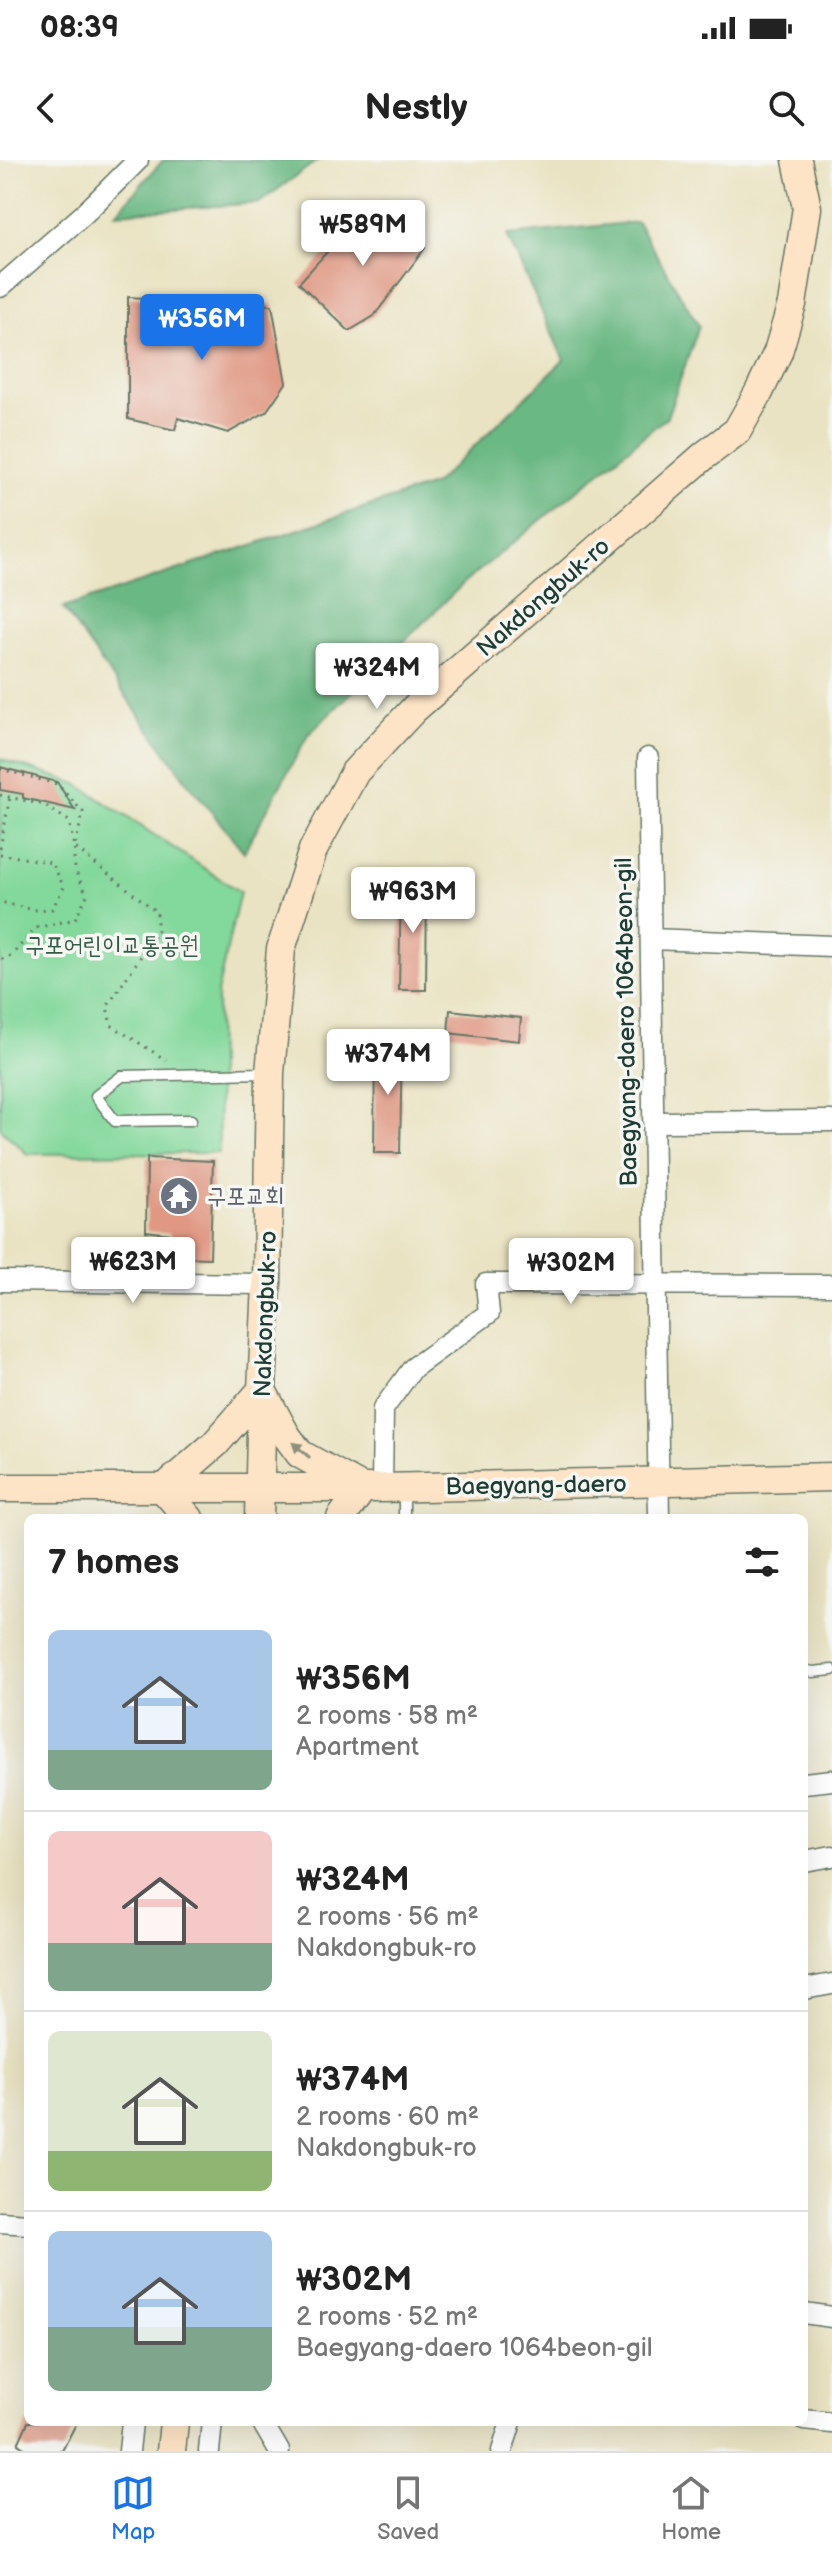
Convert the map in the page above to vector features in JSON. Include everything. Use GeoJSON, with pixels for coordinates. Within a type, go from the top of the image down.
{"type":"FeatureCollection","features":[{"type":"Feature","properties":{"kind":"main road","name":"Nakdongbuk-ro"},"geometry":{"type":"LineString","coordinates":[[259,1514],[270,1073],[281,949],[313,850],[355,772],[414,709],[737,431],[778,352],[792,304],[807,208],[797,160]]}},
{"type":"Feature","properties":{"kind":"main road"},"geometry":{"type":"LineString","coordinates":[[185,1514],[163,1489],[215,1444],[262,1390],[300,1454],[383,1488]]}},
{"type":"Feature","properties":{"kind":"main road","name":"Baegyang-daero"},"geometry":{"type":"LineString","coordinates":[[0,1488],[261,1490],[832,1477]]}},
{"type":"Feature","properties":{"kind":"main road"},"geometry":{"type":"LineString","coordinates":[[347,1514],[383,1488]]}},
{"type":"Feature","properties":{"kind":"main road"},"geometry":{"type":"LineString","coordinates":[[171,2451],[174,2426]]}},
{"type":"Feature","properties":{"kind":"street"},"geometry":{"type":"LineString","coordinates":[[0,287],[84,214],[138,160]]}},
{"type":"Feature","properties":{"kind":"street","name":"Baegyang-daero 1064beon-gil"},"geometry":{"type":"LineString","coordinates":[[648,758],[659,1514]]}},
{"type":"Feature","properties":{"kind":"street"},"geometry":{"type":"LineString","coordinates":[[651,939],[832,946]]}},
{"type":"Feature","properties":{"kind":"street"},"geometry":{"type":"LineString","coordinates":[[654,1122],[832,1121]]}},
{"type":"Feature","properties":{"kind":"street"},"geometry":{"type":"LineString","coordinates":[[0,1281],[267,1284]]}},
{"type":"Feature","properties":{"kind":"street"},"geometry":{"type":"LineString","coordinates":[[383,1488],[383,1409],[413,1368],[489,1313],[486,1284],[832,1285]]}},
{"type":"Feature","properties":{"kind":"street"},"geometry":{"type":"LineString","coordinates":[[808,1783],[832,1780]]}},
{"type":"Feature","properties":{"kind":"street"},"geometry":{"type":"LineString","coordinates":[[808,1860],[832,1856]]}},
{"type":"Feature","properties":{"kind":"street"},"geometry":{"type":"LineString","coordinates":[[808,1988],[832,1984]]}},
{"type":"Feature","properties":{"kind":"street"},"geometry":{"type":"LineString","coordinates":[[0,2222],[24,2224]]}},
{"type":"Feature","properties":{"kind":"street"},"geometry":{"type":"LineString","coordinates":[[808,2314],[832,2317]]}},
{"type":"Feature","properties":{"kind":"street"},"geometry":{"type":"LineString","coordinates":[[808,2420],[832,2423]]}},
{"type":"Feature","properties":{"kind":"street"},"geometry":{"type":"LineString","coordinates":[[129,2451],[132,2426]]}},
{"type":"Feature","properties":{"kind":"street"},"geometry":{"type":"LineString","coordinates":[[209,2451],[212,2426]]}},
{"type":"Feature","properties":{"kind":"street"},"geometry":{"type":"LineString","coordinates":[[264,2426],[279,2451]]}},
{"type":"Feature","properties":{"kind":"street"},"geometry":{"type":"LineString","coordinates":[[502,2451],[510,2426]]}},
{"type":"Feature","properties":{"kind":"lane"},"geometry":{"type":"LineString","coordinates":[[191,1120],[115,1121],[96,1096],[122,1076],[270,1073]]}},
{"type":"Feature","properties":{"kind":"lane"},"geometry":{"type":"LineString","coordinates":[[383,1488],[401,1514]]}},
{"type":"Feature","properties":{"kind":"lane"},"geometry":{"type":"LineString","coordinates":[[808,1671],[832,1670]]}},
{"type":"Feature","properties":{"kind":"path"},"geometry":{"type":"LineString","coordinates":[[0,769],[57,784],[83,812],[80,835],[74,847]]}},
{"type":"Feature","properties":{"kind":"path"},"geometry":{"type":"LineString","coordinates":[[0,795],[44,805],[69,821],[75,870],[87,895],[75,919],[36,928],[12,955],[0,960]]}},
{"type":"Feature","properties":{"kind":"path"},"geometry":{"type":"LineString","coordinates":[[0,848],[10,797]]}},
{"type":"Feature","properties":{"kind":"path"},"geometry":{"type":"LineString","coordinates":[[74,847],[157,912],[157,932],[107,1007],[111,1025],[193,1076]]}},
{"type":"Feature","properties":{"kind":"path"},"geometry":{"type":"LineString","coordinates":[[0,854],[52,863],[64,887],[52,909],[34,910],[0,902]]}},
{"type":"Feature","properties":{"kind":"green space"},"geometry":{"type":"Polygon","coordinates":[[[163,160],[318,160],[259,203],[116,213],[163,160]]]}},
{"type":"Feature","properties":{"kind":"green space"},"geometry":{"type":"Polygon","coordinates":[[[637,222],[699,326],[667,417],[464,583],[308,735],[244,852],[187,782],[63,608],[435,484],[564,360],[507,235],[637,222]]]}},
{"type":"Feature","properties":{"kind":"green space","name":"구포어린이교통공원"},"geometry":{"type":"Polygon","coordinates":[[[0,759],[77,784],[240,892],[217,993],[219,1153],[27,1154],[0,1128],[0,759]]]}},
{"type":"Feature","properties":{"kind":"building"},"geometry":{"type":"Polygon","coordinates":[[[372,202],[425,248],[374,316],[349,331],[299,283],[372,202]]]}},
{"type":"Feature","properties":{"kind":"building"},"geometry":{"type":"Polygon","coordinates":[[[128,297],[272,305],[286,383],[266,412],[228,433],[178,418],[175,430],[128,419],[128,297]]]}},
{"type":"Feature","properties":{"kind":"building"},"geometry":{"type":"Polygon","coordinates":[[[0,767],[57,782],[75,810],[0,790],[0,767]]]}},
{"type":"Feature","properties":{"kind":"building"},"geometry":{"type":"Polygon","coordinates":[[[401,879],[427,879],[426,990],[399,990],[401,879]]]}},
{"type":"Feature","properties":{"kind":"building"},"geometry":{"type":"Polygon","coordinates":[[[450,1010],[521,1018],[519,1041],[448,1033],[450,1010]]]}},
{"type":"Feature","properties":{"kind":"building"},"geometry":{"type":"Polygon","coordinates":[[[375,1042],[402,1042],[400,1153],[374,1153],[375,1042]]]}},
{"type":"Feature","properties":{"kind":"building","name":"구포교회"},"geometry":{"type":"Polygon","coordinates":[[[147,1158],[213,1161],[210,1258],[173,1257],[170,1234],[146,1231],[147,1158]]]}},
{"type":"Feature","properties":{"kind":"building"},"geometry":{"type":"Polygon","coordinates":[[[26,2426],[75,2426],[62,2451],[29,2451],[18,2444],[26,2426]]]}},
{"type":"Feature","properties":{"kind":"place","name":"구포교회"},"geometry":{"type":"Point","coordinates":[179,1196]}}]}
